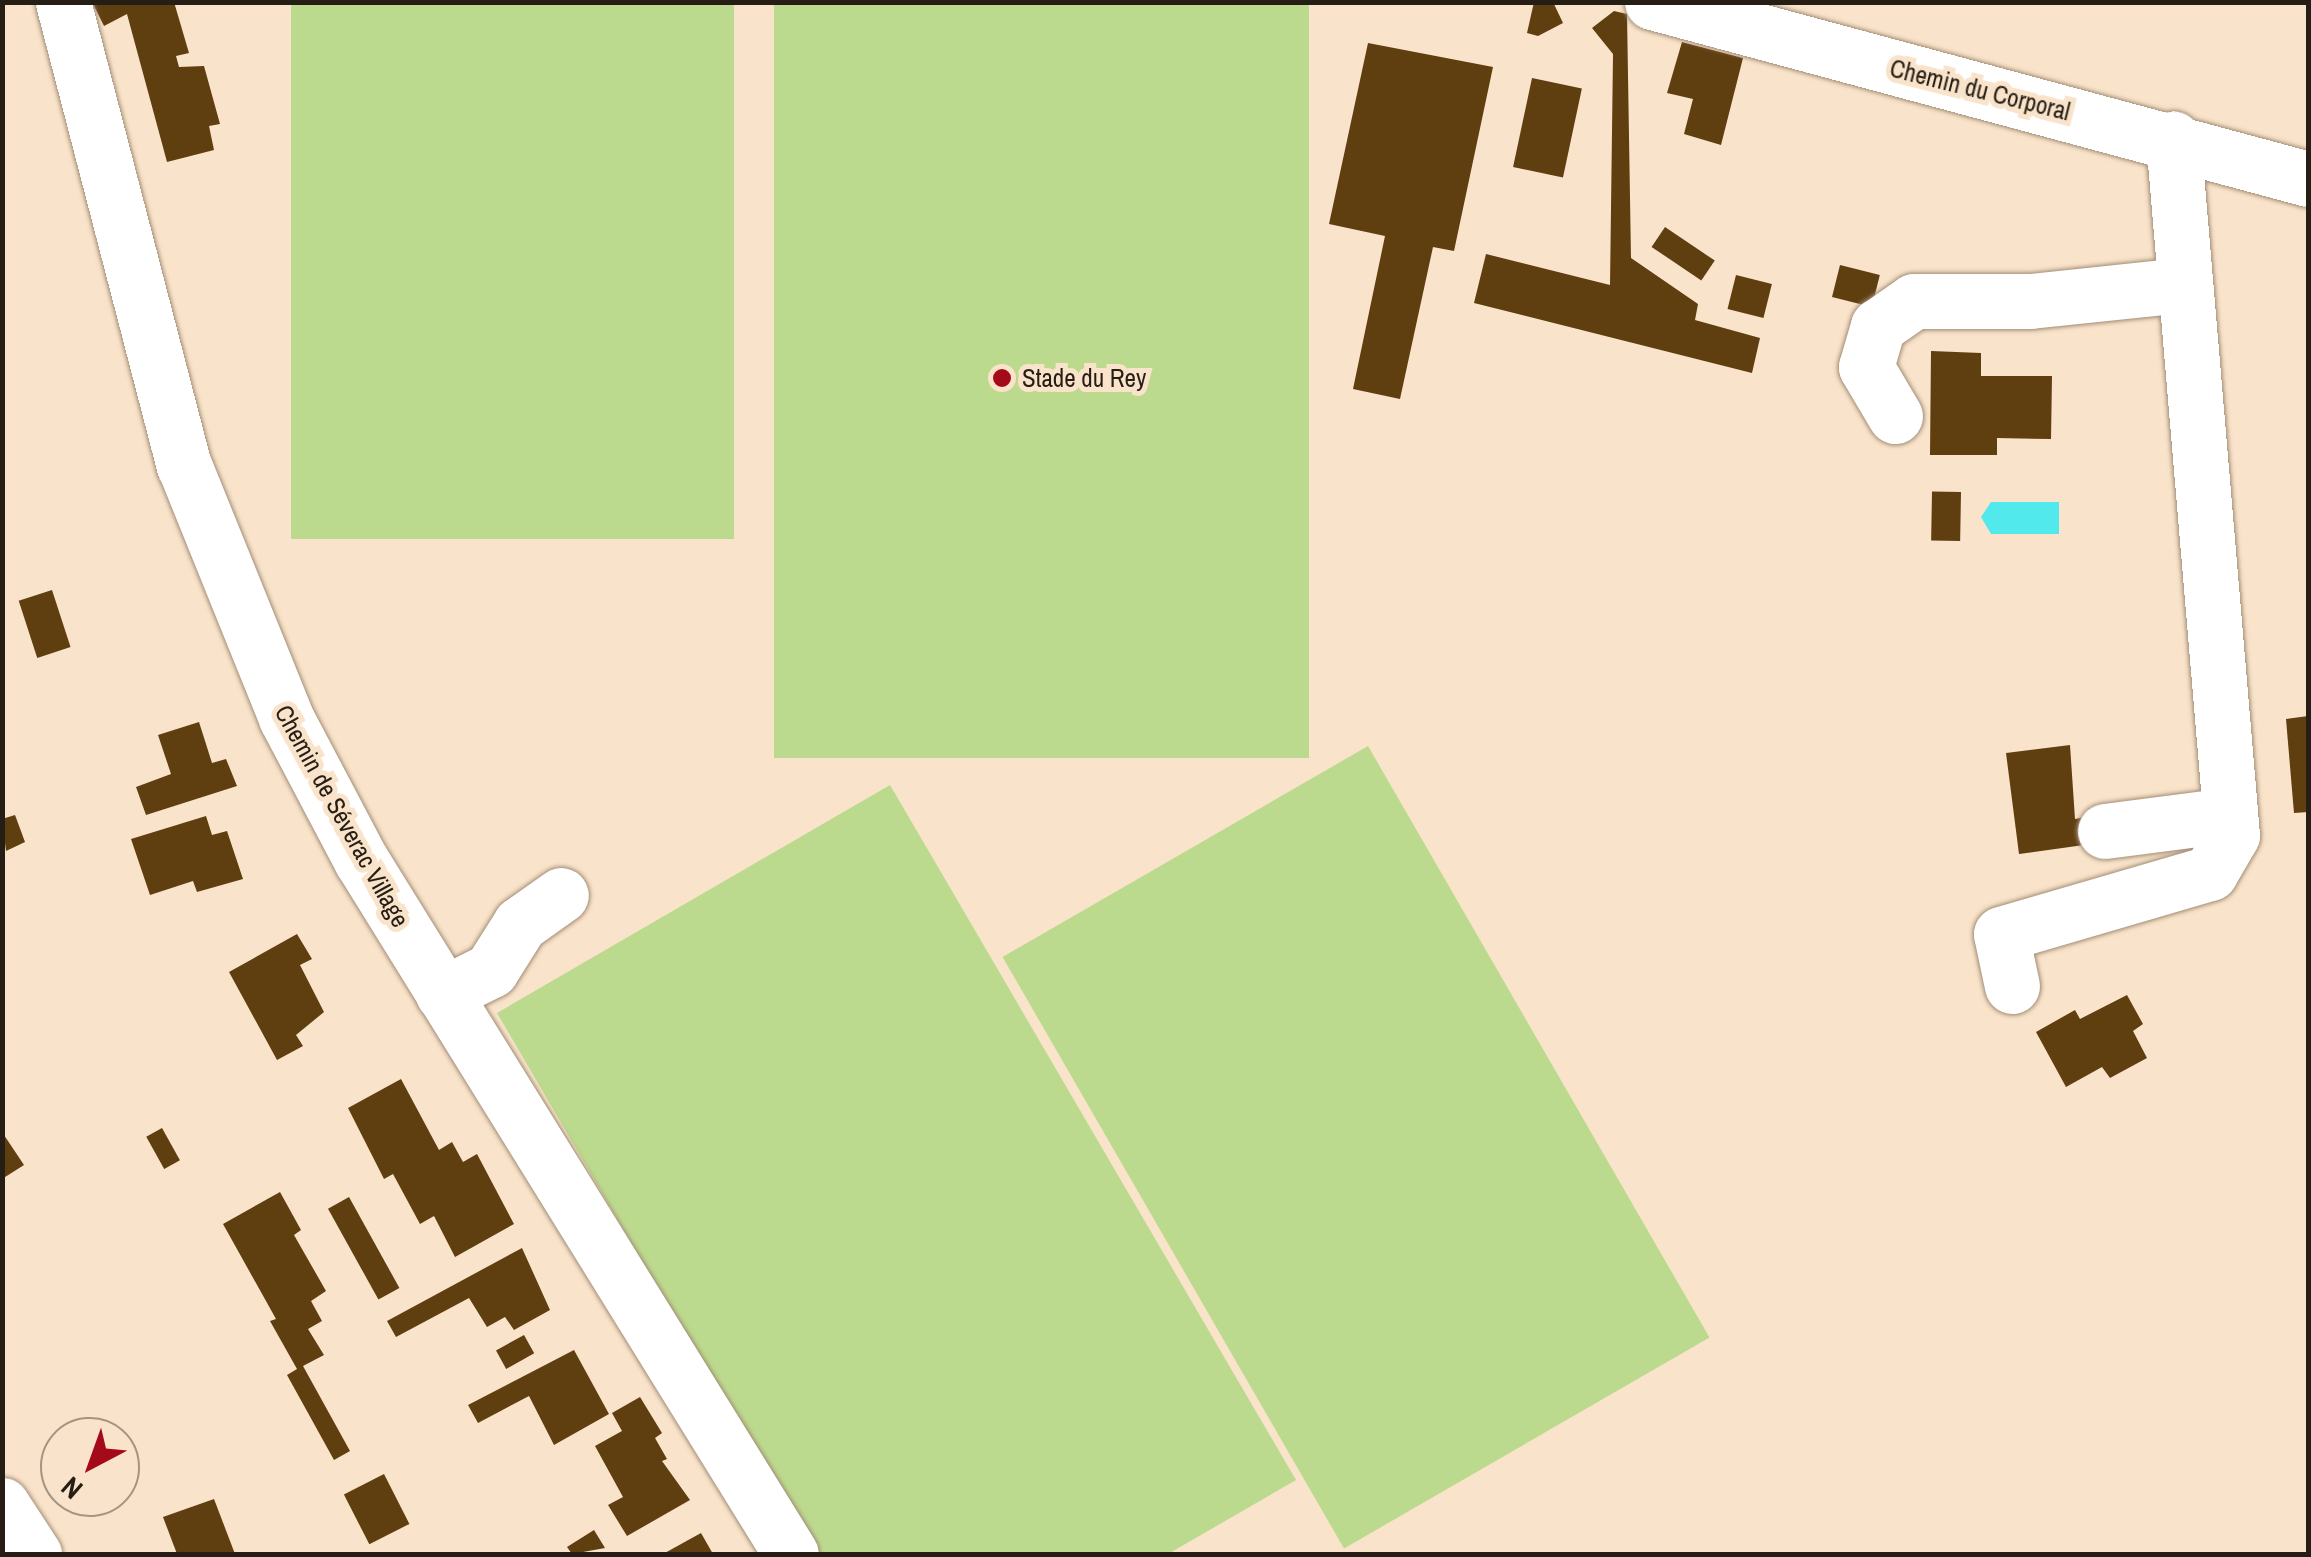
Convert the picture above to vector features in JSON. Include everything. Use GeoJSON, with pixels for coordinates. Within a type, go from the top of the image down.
{"type":"FeatureCollection","features":[{"type":"Feature","properties":{"kind":"street","name":"Chemin de Séverac Village"},"geometry":{"type":"LineString","coordinates":[[63,2],[184,466],[230,592],[294,734],[442,994],[791,1554]]}},
{"type":"Feature","properties":{"kind":"street","name":"Chemin du Corporal"},"geometry":{"type":"LineString","coordinates":[[1652,2],[2173,138],[2308,180]]}},
{"type":"Feature","properties":{"kind":"street"},"geometry":{"type":"LineString","coordinates":[[2012,986],[2001,934],[2210,873],[2232,835],[2181,284],[2173,138]]}},
{"type":"Feature","properties":{"kind":"street"},"geometry":{"type":"LineString","coordinates":[[1895,416],[1866,367],[1878,326],[1914,301],[2030,301],[2181,284]]}},
{"type":"Feature","properties":{"kind":"street"},"geometry":{"type":"LineString","coordinates":[[2105,831],[2228,814]]}},
{"type":"Feature","properties":{"kind":"street"},"geometry":{"type":"LineString","coordinates":[[442,994],[490,970],[520,924],[561,896]]}},
{"type":"Feature","properties":{"kind":"street"},"geometry":{"type":"LineString","coordinates":[[2,1506],[34,1554]]}},
{"type":"Feature","properties":{"kind":"green space"},"geometry":{"type":"Polygon","coordinates":[[[291,3],[734,3],[734,539],[291,539],[291,3]]]}},
{"type":"Feature","properties":{"kind":"green space","name":"Stade du Rey"},"geometry":{"type":"Polygon","coordinates":[[[774,3],[1309,3],[1309,758],[774,758],[774,3]]]}},
{"type":"Feature","properties":{"kind":"green space"},"geometry":{"type":"Polygon","coordinates":[[[1368,746],[1710,1337],[1344,1548],[1003,957],[1368,746]]]}},
{"type":"Feature","properties":{"kind":"green space"},"geometry":{"type":"Polygon","coordinates":[[[890,785],[1296,1480],[1168,1554],[813,1554],[497,1013],[890,785]]]}},
{"type":"Feature","properties":{"kind":"water"},"geometry":{"type":"Polygon","coordinates":[[[1991,502],[2059,502],[2059,534],[1991,534],[1981,517],[1991,502]]]}},
{"type":"Feature","properties":{"kind":"building"},"geometry":{"type":"Polygon","coordinates":[[[92,2],[174,2],[189,53],[176,56],[179,67],[204,66],[220,124],[209,126],[214,150],[167,162],[127,14],[104,26],[92,2]]]}},
{"type":"Feature","properties":{"kind":"building"},"geometry":{"type":"Polygon","coordinates":[[[1534,2],[1553,2],[1563,23],[1538,36],[1527,33],[1534,2]]]}},
{"type":"Feature","properties":{"kind":"building"},"geometry":{"type":"Polygon","coordinates":[[[1614,11],[1627,14],[1631,258],[1698,304],[1695,320],[1760,338],[1752,373],[1474,303],[1486,254],[1610,285],[1613,54],[1592,28],[1614,11]]]}},
{"type":"Feature","properties":{"kind":"building"},"geometry":{"type":"Polygon","coordinates":[[[1682,42],[1743,58],[1721,145],[1684,134],[1693,99],[1667,93],[1682,42]]]}},
{"type":"Feature","properties":{"kind":"building"},"geometry":{"type":"Polygon","coordinates":[[[1368,43],[1493,67],[1454,251],[1433,247],[1400,399],[1353,389],[1385,236],[1329,224],[1368,43]]]}},
{"type":"Feature","properties":{"kind":"building"},"geometry":{"type":"Polygon","coordinates":[[[1532,78],[1582,89],[1563,178],[1513,167],[1532,78]]]}},
{"type":"Feature","properties":{"kind":"building"},"geometry":{"type":"Polygon","coordinates":[[[1665,227],[1715,261],[1701,280],[1652,247],[1665,227]]]}},
{"type":"Feature","properties":{"kind":"building"},"geometry":{"type":"Polygon","coordinates":[[[1840,265],[1880,275],[1872,307],[1832,297],[1840,265]]]}},
{"type":"Feature","properties":{"kind":"building"},"geometry":{"type":"Polygon","coordinates":[[[1736,275],[1772,284],[1763,318],[1728,309],[1736,275]]]}},
{"type":"Feature","properties":{"kind":"building"},"geometry":{"type":"Polygon","coordinates":[[[1931,351],[1981,353],[1981,376],[2052,376],[2051,439],[1997,438],[1997,455],[1930,455],[1931,351]]]}},
{"type":"Feature","properties":{"kind":"building"},"geometry":{"type":"Polygon","coordinates":[[[1932,491],[1961,492],[1960,541],[1931,540],[1932,491]]]}},
{"type":"Feature","properties":{"kind":"building"},"geometry":{"type":"Polygon","coordinates":[[[52,590],[71,647],[37,658],[19,601],[52,590]]]}},
{"type":"Feature","properties":{"kind":"building"},"geometry":{"type":"Polygon","coordinates":[[[2308,716],[2308,812],[2294,813],[2286,719],[2308,716]]]}},
{"type":"Feature","properties":{"kind":"building"},"geometry":{"type":"Polygon","coordinates":[[[199,722],[212,763],[226,759],[237,786],[146,815],[136,787],[171,774],[158,735],[199,722]]]}},
{"type":"Feature","properties":{"kind":"building"},"geometry":{"type":"Polygon","coordinates":[[[2070,745],[2075,819],[2086,817],[2091,844],[2019,854],[2006,753],[2070,745]]]}},
{"type":"Feature","properties":{"kind":"building"},"geometry":{"type":"Polygon","coordinates":[[[15,815],[25,842],[6,851],[2,819],[15,815]]]}},
{"type":"Feature","properties":{"kind":"building"},"geometry":{"type":"Polygon","coordinates":[[[206,816],[212,835],[227,831],[243,879],[197,892],[193,881],[150,895],[131,839],[206,816]]]}},
{"type":"Feature","properties":{"kind":"building"},"geometry":{"type":"Polygon","coordinates":[[[297,934],[312,959],[300,965],[324,1012],[296,1035],[303,1046],[277,1060],[229,972],[297,934]]]}},
{"type":"Feature","properties":{"kind":"building"},"geometry":{"type":"Polygon","coordinates":[[[2127,995],[2143,1024],[2133,1031],[2147,1058],[2110,1078],[2102,1067],[2066,1087],[2036,1032],[2075,1010],[2080,1019],[2127,995]]]}},
{"type":"Feature","properties":{"kind":"building"},"geometry":{"type":"Polygon","coordinates":[[[401,1079],[439,1150],[452,1142],[463,1162],[477,1154],[514,1224],[455,1257],[434,1216],[420,1224],[393,1174],[384,1179],[348,1108],[401,1079]]]}},
{"type":"Feature","properties":{"kind":"building"},"geometry":{"type":"Polygon","coordinates":[[[162,1128],[180,1160],[164,1169],[146,1137],[162,1128]]]}},
{"type":"Feature","properties":{"kind":"building"},"geometry":{"type":"Polygon","coordinates":[[[2,1132],[24,1165],[2,1179],[2,1132]]]}},
{"type":"Feature","properties":{"kind":"building"},"geometry":{"type":"Polygon","coordinates":[[[280,1192],[301,1230],[294,1235],[326,1291],[311,1301],[322,1321],[308,1329],[324,1355],[303,1366],[350,1451],[334,1460],[287,1375],[297,1369],[270,1321],[276,1319],[223,1224],[280,1192]]]}},
{"type":"Feature","properties":{"kind":"building"},"geometry":{"type":"Polygon","coordinates":[[[349,1197],[399,1288],[378,1300],[328,1209],[349,1197]]]}},
{"type":"Feature","properties":{"kind":"building"},"geometry":{"type":"Polygon","coordinates":[[[522,1248],[550,1310],[514,1330],[505,1317],[487,1327],[469,1298],[396,1337],[387,1321],[522,1248]]]}},
{"type":"Feature","properties":{"kind":"building"},"geometry":{"type":"Polygon","coordinates":[[[524,1335],[534,1353],[506,1369],[496,1351],[524,1335]]]}},
{"type":"Feature","properties":{"kind":"building"},"geometry":{"type":"Polygon","coordinates":[[[574,1350],[609,1414],[554,1445],[529,1396],[478,1423],[468,1405],[574,1350]]]}},
{"type":"Feature","properties":{"kind":"building"},"geometry":{"type":"Polygon","coordinates":[[[640,1397],[662,1433],[655,1438],[667,1459],[662,1461],[690,1500],[627,1536],[608,1505],[623,1497],[595,1446],[622,1431],[612,1413],[640,1397]]]}},
{"type":"Feature","properties":{"kind":"building"},"geometry":{"type":"Polygon","coordinates":[[[384,1474],[409,1524],[369,1544],[344,1494],[384,1474]]]}},
{"type":"Feature","properties":{"kind":"building"},"geometry":{"type":"Polygon","coordinates":[[[214,1499],[235,1554],[177,1554],[163,1517],[214,1499]]]}},
{"type":"Feature","properties":{"kind":"building"},"geometry":{"type":"Polygon","coordinates":[[[594,1530],[605,1548],[572,1554],[567,1547],[594,1530]]]}},
{"type":"Feature","properties":{"kind":"building"},"geometry":{"type":"Polygon","coordinates":[[[701,1533],[713,1554],[663,1554],[701,1533]]]}},
{"type":"Feature","properties":{"kind":"place","name":"Stade du Rey"},"geometry":{"type":"Point","coordinates":[1002,378]}}]}
